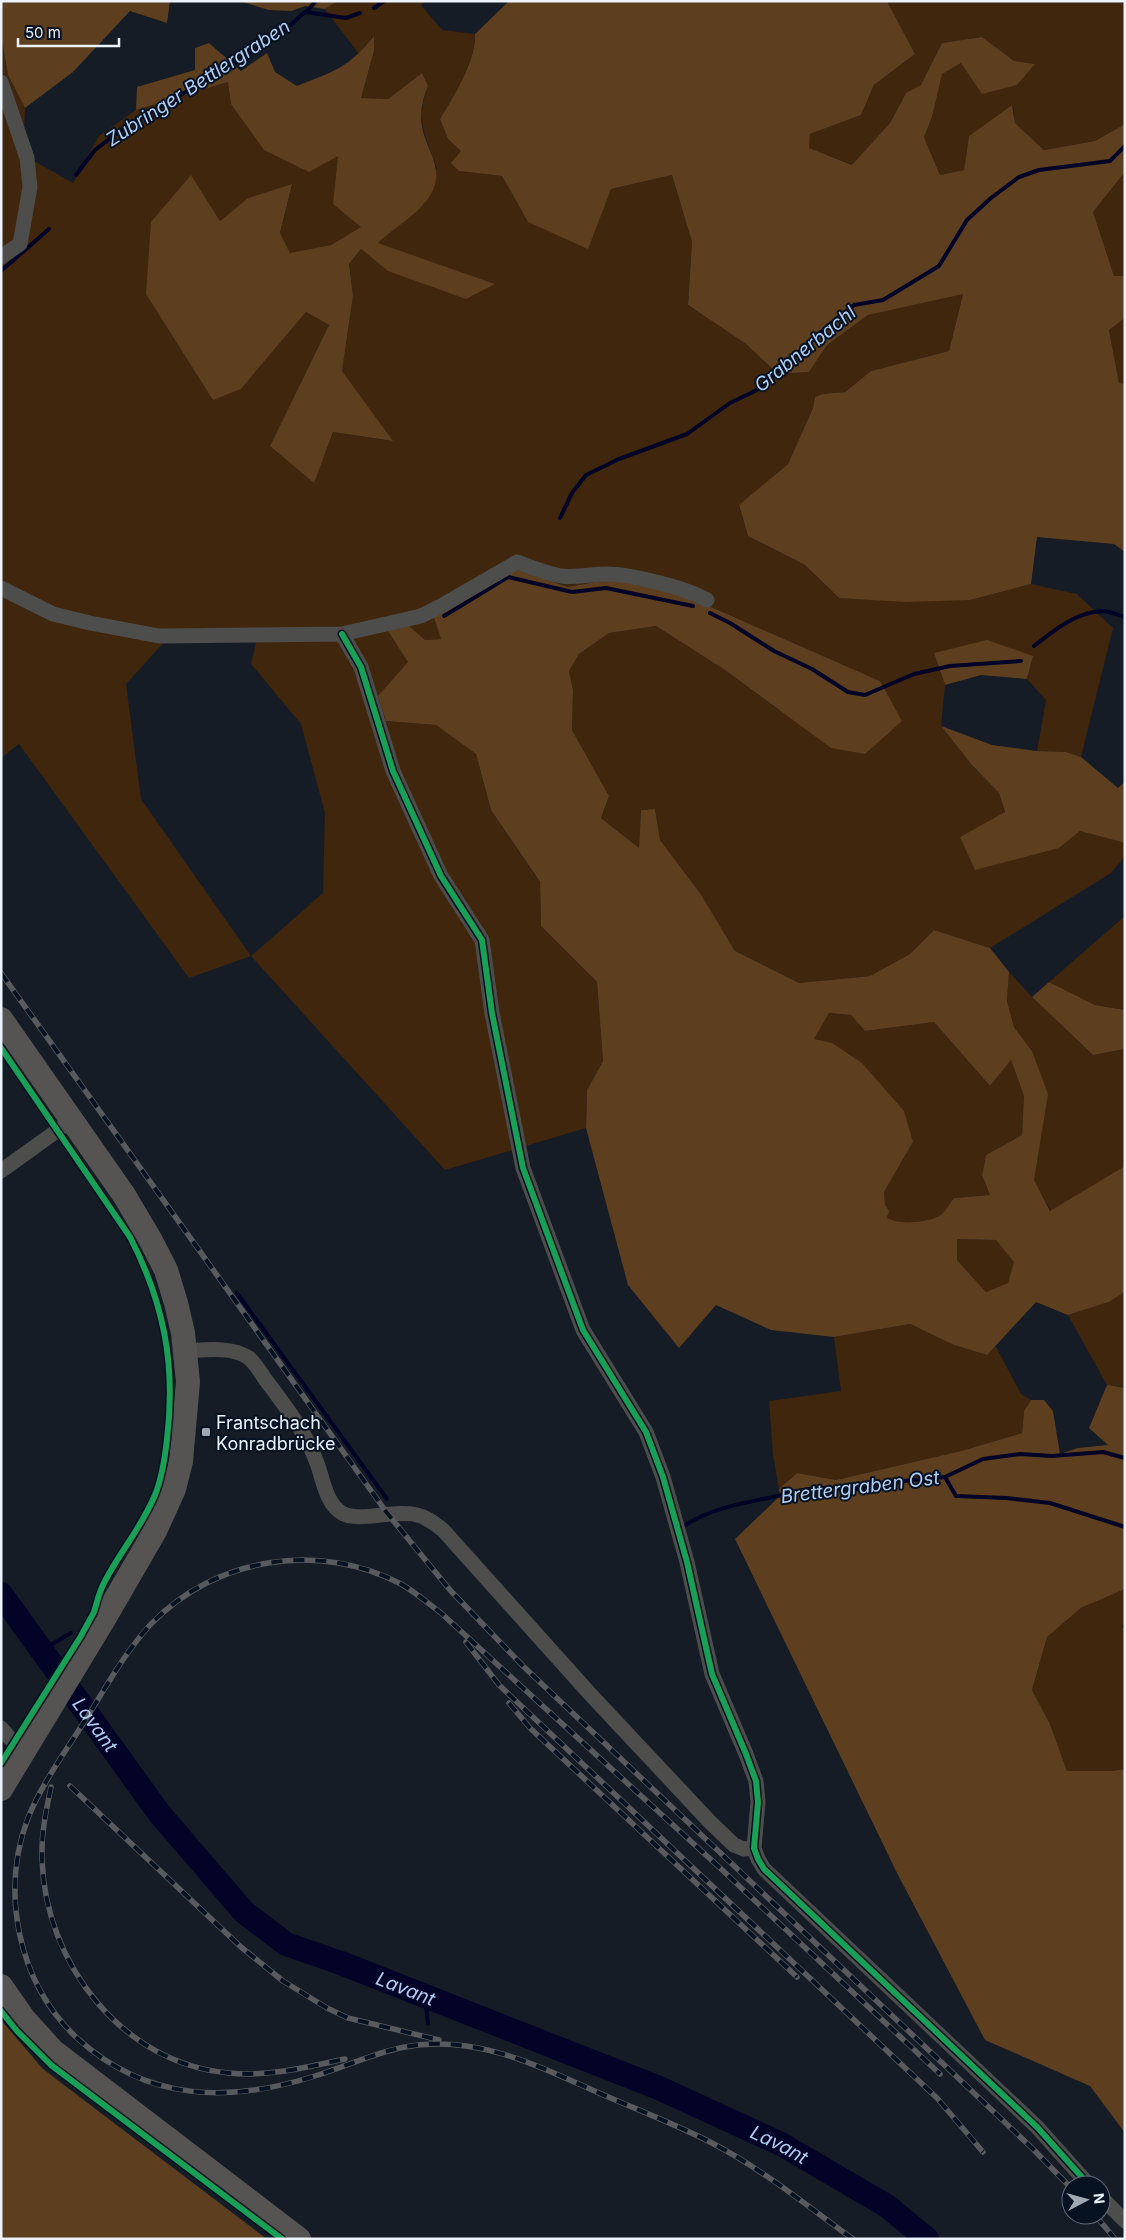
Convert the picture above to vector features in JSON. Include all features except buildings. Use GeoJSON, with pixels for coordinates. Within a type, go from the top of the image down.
{"type":"FeatureCollection","features":[{"type":"Feature","properties":{"kind":"main road"},"geometry":{"type":"LineString","coordinates":[[1,1019],[124,1196],[150,1238],[166,1270],[176,1303],[186,1351],[188,1382],[187,1415],[181,1461],[174,1489],[154,1531],[90,1642],[1,1789]]}},
{"type":"Feature","properties":{"kind":"main road"},"geometry":{"type":"LineString","coordinates":[[1,1986],[24,2019],[53,2051],[299,2239]]}},
{"type":"Feature","properties":{"kind":"street"},"geometry":{"type":"LineString","coordinates":[[1,82],[27,158],[30,187],[20,244],[1,257]]}},
{"type":"Feature","properties":{"kind":"street"},"geometry":{"type":"LineString","coordinates":[[1,588],[53,614],[160,636],[342,634],[421,616],[442,606],[516,562],[560,576],[579,578],[606,574],[620,575],[687,590],[707,600]]}},
{"type":"Feature","properties":{"kind":"street"},"geometry":{"type":"LineString","coordinates":[[342,634],[361,667],[393,771],[401,789],[441,876],[482,940],[492,1013],[523,1168],[583,1330],[646,1432],[663,1477],[687,1562],[712,1674],[756,1781],[758,1802],[754,1848],[758,1859],[764,1870],[1037,2127],[1080,2175]]}},
{"type":"Feature","properties":{"kind":"street"},"geometry":{"type":"LineString","coordinates":[[1,1171],[72,1120]]}},
{"type":"Feature","properties":{"kind":"street"},"geometry":{"type":"LineString","coordinates":[[186,1351],[234,1352],[250,1358],[290,1413],[311,1446],[335,1508],[342,1514],[351,1517],[387,1513],[416,1514],[425,1517],[443,1530],[591,1695],[710,1822],[734,1845],[744,1849],[754,1848]]}},
{"type":"Feature","properties":{"kind":"street"},"geometry":{"type":"LineString","coordinates":[[1,1728],[22,1752]]}},
{"type":"Feature","properties":{"kind":"street"},"geometry":{"type":"LineString","coordinates":[[1111,2207],[1125,2221]]}},
{"type":"Feature","properties":{"kind":"shaded area"},"geometry":{"type":"Polygon","coordinates":[[[1,1],[170,1],[167,23],[130,11],[73,72],[25,108],[8,75],[1,35],[1,1]]]}},
{"type":"Feature","properties":{"kind":"shaded area"},"geometry":{"type":"Polygon","coordinates":[[[239,1],[336,2],[325,9],[305,6],[291,11],[269,10],[239,1]]]}},
{"type":"Feature","properties":{"kind":"shaded area"},"geometry":{"type":"Polygon","coordinates":[[[335,1],[425,1],[421,5],[442,30],[475,34],[475,44],[468,66],[440,119],[448,139],[462,151],[459,171],[502,176],[528,222],[611,189],[672,175],[692,242],[688,305],[746,344],[778,374],[809,372],[827,345],[868,315],[963,293],[949,351],[871,371],[845,392],[822,394],[815,397],[813,408],[788,464],[739,506],[748,536],[805,565],[839,598],[970,600],[1031,584],[1077,594],[1113,628],[1081,757],[1066,752],[1037,751],[1046,700],[1027,679],[1033,656],[934,653],[945,685],[941,726],[971,764],[999,793],[1005,813],[960,837],[1059,848],[1080,831],[1125,843],[1125,856],[1111,873],[990,948],[934,930],[910,954],[870,976],[799,983],[735,951],[700,893],[660,840],[655,809],[641,810],[639,848],[601,818],[609,796],[572,730],[573,690],[569,671],[579,654],[609,633],[656,626],[725,670],[779,710],[880,681],[661,585],[606,580],[569,587],[510,569],[441,639],[425,640],[406,623],[389,632],[409,662],[386,721],[436,725],[476,754],[491,810],[540,883],[541,926],[597,982],[603,1061],[587,1090],[586,1128],[445,1170],[251,956],[189,978],[19,744],[1,758],[1,36],[8,75],[25,108],[24,132],[34,161],[73,183],[99,136],[136,110],[228,82],[338,156],[362,227],[331,245],[290,254],[280,233],[292,184],[248,198],[220,221],[191,176],[241,389],[306,312],[329,325],[270,446],[314,482],[333,432],[392,441],[342,371],[353,296],[349,264],[361,249],[388,271],[494,284],[377,243],[416,212],[437,168],[423,128],[422,109],[428,86],[422,73],[388,99],[361,98],[374,51],[373,37],[359,54],[325,9],[335,1]],[[259,629],[175,630],[126,684],[141,799],[251,956],[323,893],[325,813],[301,724],[251,664],[259,629]]]}},
{"type":"Feature","properties":{"kind":"shaded area"},"geometry":{"type":"Polygon","coordinates":[[[509,1],[887,1],[915,54],[874,85],[861,115],[810,134],[809,148],[852,165],[890,123],[906,93],[921,85],[942,43],[982,37],[1014,61],[1035,64],[1017,85],[982,94],[961,63],[942,74],[932,117],[924,137],[940,175],[964,170],[969,136],[1012,105],[1015,123],[1044,150],[1095,141],[1125,124],[1125,172],[1093,212],[1114,276],[1125,276],[1125,318],[1109,330],[1119,383],[1125,384],[1125,552],[1114,544],[1037,537],[1031,584],[970,600],[905,602],[839,598],[805,565],[748,536],[739,505],[788,464],[813,408],[815,397],[822,394],[845,392],[871,371],[949,351],[963,294],[868,315],[827,345],[809,372],[778,374],[746,344],[688,305],[692,242],[672,175],[611,189],[588,249],[528,222],[502,176],[459,171],[451,163],[461,151],[448,139],[440,119],[468,66],[475,44],[475,34],[509,1]]]}},
{"type":"Feature","properties":{"kind":"shaded area"},"geometry":{"type":"Polygon","coordinates":[[[887,1],[1125,1],[1125,124],[1095,141],[1044,150],[1015,123],[1013,106],[969,136],[964,170],[940,175],[924,137],[932,117],[941,74],[961,63],[1017,85],[1034,64],[1014,61],[982,37],[942,43],[921,86],[906,93],[890,123],[853,165],[808,148],[810,134],[861,115],[874,85],[915,54],[887,1]]]}},
{"type":"Feature","properties":{"kind":"shaded area"},"geometry":{"type":"Polygon","coordinates":[[[374,36],[374,51],[361,98],[388,99],[422,73],[428,86],[424,97],[421,119],[425,139],[436,167],[436,182],[422,206],[378,243],[495,284],[466,299],[388,271],[361,249],[349,264],[353,296],[342,371],[393,441],[333,432],[314,483],[270,446],[329,325],[306,312],[241,389],[213,400],[146,294],[151,222],[191,175],[220,221],[248,198],[292,184],[280,233],[290,253],[331,245],[361,227],[333,204],[338,156],[309,172],[264,150],[231,104],[228,82],[136,110],[137,87],[195,70],[195,48],[209,43],[241,71],[267,53],[275,72],[297,86],[348,62],[374,36]]]}},
{"type":"Feature","properties":{"kind":"shaded area"},"geometry":{"type":"Polygon","coordinates":[[[1125,172],[1125,276],[1114,276],[1093,212],[1125,172]]]}},
{"type":"Feature","properties":{"kind":"shaded area"},"geometry":{"type":"Polygon","coordinates":[[[1125,318],[1125,384],[1119,384],[1109,330],[1125,318]]]}},
{"type":"Feature","properties":{"kind":"shaded area"},"geometry":{"type":"Polygon","coordinates":[[[511,568],[568,587],[606,580],[661,585],[880,681],[902,721],[865,754],[831,748],[725,670],[656,626],[609,633],[579,654],[569,671],[573,690],[572,730],[609,796],[601,818],[639,848],[641,810],[655,809],[660,840],[700,893],[735,951],[799,983],[870,976],[910,954],[934,930],[990,948],[1009,972],[1007,1001],[1014,1027],[1032,1051],[1048,1094],[1034,1180],[1050,1211],[1125,1166],[1125,1292],[1109,1302],[1068,1315],[1036,1302],[987,1355],[954,1345],[910,1324],[834,1337],[771,1330],[716,1305],[679,1348],[628,1285],[586,1128],[587,1090],[603,1061],[597,982],[541,926],[540,882],[491,810],[476,754],[436,725],[386,721],[378,696],[408,662],[388,631],[406,623],[425,640],[441,639],[434,617],[511,568]],[[829,1013],[814,1039],[832,1043],[862,1063],[904,1111],[913,1142],[884,1192],[885,1204],[889,1211],[887,1218],[899,1222],[922,1221],[942,1214],[954,1198],[990,1195],[982,1175],[986,1155],[1022,1135],[1024,1096],[1011,1060],[990,1086],[934,1022],[865,1031],[851,1015],[829,1013]],[[957,1239],[957,1260],[986,1292],[1008,1283],[1014,1262],[996,1240],[957,1239]]]}},
{"type":"Feature","properties":{"kind":"shaded area"},"geometry":{"type":"Polygon","coordinates":[[[987,640],[1033,656],[1027,679],[981,675],[945,685],[934,653],[987,640]]]}},
{"type":"Feature","properties":{"kind":"shaded area"},"geometry":{"type":"Polygon","coordinates":[[[941,726],[992,745],[1037,751],[1066,752],[1081,757],[1118,788],[1125,782],[1125,843],[1080,831],[1059,848],[975,870],[960,837],[1005,812],[999,793],[971,764],[941,726]]]}},
{"type":"Feature","properties":{"kind":"shaded area"},"geometry":{"type":"Polygon","coordinates":[[[1125,916],[1125,1010],[1095,1005],[1049,982],[1125,916]]]}},
{"type":"Feature","properties":{"kind":"shaded area"},"geometry":{"type":"Polygon","coordinates":[[[1009,972],[1032,997],[1093,1055],[1125,1049],[1125,1166],[1051,1211],[1033,1180],[1047,1094],[1032,1051],[1014,1027],[1007,1001],[1009,972]]]}},
{"type":"Feature","properties":{"kind":"shaded area"},"geometry":{"type":"Polygon","coordinates":[[[1049,982],[1095,1005],[1125,1010],[1125,1049],[1093,1055],[1032,997],[1049,982]]]}},
{"type":"Feature","properties":{"kind":"shaded area"},"geometry":{"type":"Polygon","coordinates":[[[828,1013],[851,1015],[865,1031],[934,1022],[990,1086],[1011,1060],[1024,1096],[1022,1135],[986,1155],[982,1175],[990,1195],[954,1198],[942,1214],[922,1221],[899,1222],[886,1218],[889,1211],[885,1204],[884,1192],[913,1142],[814,1039],[828,1013]]]}},
{"type":"Feature","properties":{"kind":"shaded area"},"geometry":{"type":"Polygon","coordinates":[[[957,1239],[996,1240],[1015,1262],[1008,1283],[986,1292],[957,1260],[957,1239]]]}},
{"type":"Feature","properties":{"kind":"shaded area"},"geometry":{"type":"Polygon","coordinates":[[[1125,1292],[1125,1388],[1107,1385],[1068,1315],[1109,1302],[1125,1292]]]}},
{"type":"Feature","properties":{"kind":"shaded area"},"geometry":{"type":"Polygon","coordinates":[[[910,1324],[954,1345],[987,1355],[995,1345],[1021,1394],[1031,1400],[1024,1411],[1022,1433],[961,1451],[836,1480],[797,1473],[779,1489],[773,1455],[769,1401],[841,1391],[834,1337],[910,1324]]]}},
{"type":"Feature","properties":{"kind":"shaded area"},"geometry":{"type":"Polygon","coordinates":[[[1107,1385],[1125,1388],[1125,1589],[1081,1608],[1047,1637],[1032,1690],[1050,1724],[1067,1771],[1112,1771],[1125,1769],[1125,2133],[1090,2086],[985,2040],[898,1875],[735,1539],[780,1496],[779,1489],[797,1473],[836,1480],[961,1451],[1022,1433],[1024,1411],[1031,1400],[1044,1400],[1053,1411],[1060,1454],[1078,1448],[1108,1445],[1089,1428],[1107,1385]]]}},
{"type":"Feature","properties":{"kind":"shaded area"},"geometry":{"type":"Polygon","coordinates":[[[1125,1589],[1125,1625],[1122,1626],[1125,1631],[1125,1769],[1112,1771],[1067,1771],[1050,1724],[1032,1690],[1047,1637],[1081,1608],[1125,1589]]]}},
{"type":"Feature","properties":{"kind":"shaded area"},"geometry":{"type":"Polygon","coordinates":[[[1,2020],[43,2069],[267,2239],[1,2239],[1,2020]]]}},
{"type":"Feature","properties":{"kind":"waterway"},"geometry":{"type":"LineString","coordinates":[[306,12],[316,1]]}},
{"type":"Feature","properties":{"kind":"waterway","name":"Zubringer Bettlergraben"},"geometry":{"type":"LineString","coordinates":[[374,8],[384,1]]}},
{"type":"Feature","properties":{"kind":"waterway","name":"Zubringer Bettlergraben"},"geometry":{"type":"LineString","coordinates":[[76,175],[95,150],[126,126],[214,76],[279,35],[305,12],[346,18],[360,13]]}},
{"type":"Feature","properties":{"kind":"waterway","name":"Grabnerbachl"},"geometry":{"type":"LineString","coordinates":[[560,518],[572,493],[586,475],[619,459],[687,434],[730,403],[757,390],[830,324],[854,305],[883,300],[939,266],[967,220],[991,198],[1019,177],[1039,170],[1110,161],[1125,146]]}},
{"type":"Feature","properties":{"kind":"waterway","name":"Zubringer Bettlergraben"},"geometry":{"type":"LineString","coordinates":[[1,271],[49,229]]}},
{"type":"Feature","properties":{"kind":"waterway"},"geometry":{"type":"LineString","coordinates":[[444,616],[508,577],[572,592],[606,588],[693,606]]}},
{"type":"Feature","properties":{"kind":"waterway"},"geometry":{"type":"LineString","coordinates":[[1034,646],[1065,623],[1092,612],[1111,612],[1125,617]]}},
{"type":"Feature","properties":{"kind":"waterway"},"geometry":{"type":"LineString","coordinates":[[710,613],[730,623],[774,651],[812,669],[848,692],[865,695],[914,674],[950,666],[1021,661]]}},
{"type":"Feature","properties":{"kind":"waterway","name":"Brettergraben Ost"},"geometry":{"type":"LineString","coordinates":[[237,1293],[387,1499]]}},
{"type":"Feature","properties":{"kind":"waterway","name":"Brettergraben Ost"},"geometry":{"type":"LineString","coordinates":[[684,1526],[697,1518],[726,1507],[816,1488],[862,1489],[904,1481],[945,1477],[983,1459],[1020,1454],[1052,1456],[1103,1452],[1125,1458]]}},
{"type":"Feature","properties":{"kind":"waterway"},"geometry":{"type":"LineString","coordinates":[[945,1477],[956,1496],[1006,1498],[1050,1503],[1125,1527]]}},
{"type":"Feature","properties":{"kind":"waterway","name":"Lavant"},"geometry":{"type":"LineString","coordinates":[[1,1594],[159,1813],[244,1912],[286,1944],[341,1963],[659,2088],[781,2144],[887,2206],[927,2239]]}},
{"type":"Feature","properties":{"kind":"waterway","name":"Brettergraben Ost"},"geometry":{"type":"LineString","coordinates":[[42,1650],[71,1633]]}},
{"type":"Feature","properties":{"kind":"waterway"},"geometry":{"type":"LineString","coordinates":[[425,1996],[428,2024]]}},
{"type":"Feature","properties":{"kind":"railway"},"geometry":{"type":"LineString","coordinates":[[1,973],[387,1513],[450,1590],[524,1667],[1033,2149],[1061,2178]]}},
{"type":"Feature","properties":{"kind":"railway"},"geometry":{"type":"LineString","coordinates":[[853,2239],[766,2175],[710,2142],[545,2069],[514,2057],[482,2049],[444,2044],[424,2044],[406,2047],[371,2056],[283,2085],[220,2093],[190,2091],[160,2085],[132,2075],[104,2059],[77,2038],[57,2016],[41,1991],[28,1964],[20,1935],[16,1906],[16,1876],[20,1846],[28,1818],[40,1792],[133,1646],[151,1624],[177,1601],[206,1583],[237,1571],[270,1563],[303,1560],[337,1563],[370,1571],[401,1584],[441,1613],[719,1867],[940,2074]]}},
{"type":"Feature","properties":{"kind":"railway"},"geometry":{"type":"LineString","coordinates":[[466,1642],[499,1685],[937,2098],[983,2152]]}},
{"type":"Feature","properties":{"kind":"railway"},"geometry":{"type":"LineString","coordinates":[[509,1703],[530,1728],[797,1977]]}},
{"type":"Feature","properties":{"kind":"railway"},"geometry":{"type":"LineString","coordinates":[[70,1786],[241,1947],[283,1981],[327,2008],[348,2018],[439,2040]]}},
{"type":"Feature","properties":{"kind":"railway"},"geometry":{"type":"LineString","coordinates":[[51,1787],[43,1832],[42,1859],[47,1898],[57,1935],[74,1970],[96,2002],[124,2029],[155,2050],[190,2065],[229,2073],[259,2074],[345,2059]]}},
{"type":"Feature","properties":{"kind":"railway"},"geometry":{"type":"LineString","coordinates":[[1103,2225],[1115,2239]]}},
{"type":"Feature","properties":{"kind":"cycle path"},"geometry":{"type":"LineString","coordinates":[[342,634],[361,667],[393,771],[441,876],[482,940],[492,1013],[523,1168],[583,1330],[646,1432],[663,1477],[687,1562],[712,1674],[756,1781],[758,1802],[754,1848],[758,1859],[764,1869],[1037,2127],[1080,2175]]}},
{"type":"Feature","properties":{"kind":"cycle path"},"geometry":{"type":"LineString","coordinates":[[1,1048],[130,1237],[142,1262],[159,1310],[165,1335],[170,1386],[165,1453],[161,1475],[150,1507],[104,1583],[94,1612],[81,1636],[1,1763]]}},
{"type":"Feature","properties":{"kind":"cycle path"},"geometry":{"type":"LineString","coordinates":[[1,2011],[17,2031],[51,2065],[282,2239]]}},
{"type":"Feature","properties":{"kind":"place","name":"Frantschach Konradbrücke"},"geometry":{"type":"Point","coordinates":[206,1432]}}]}
